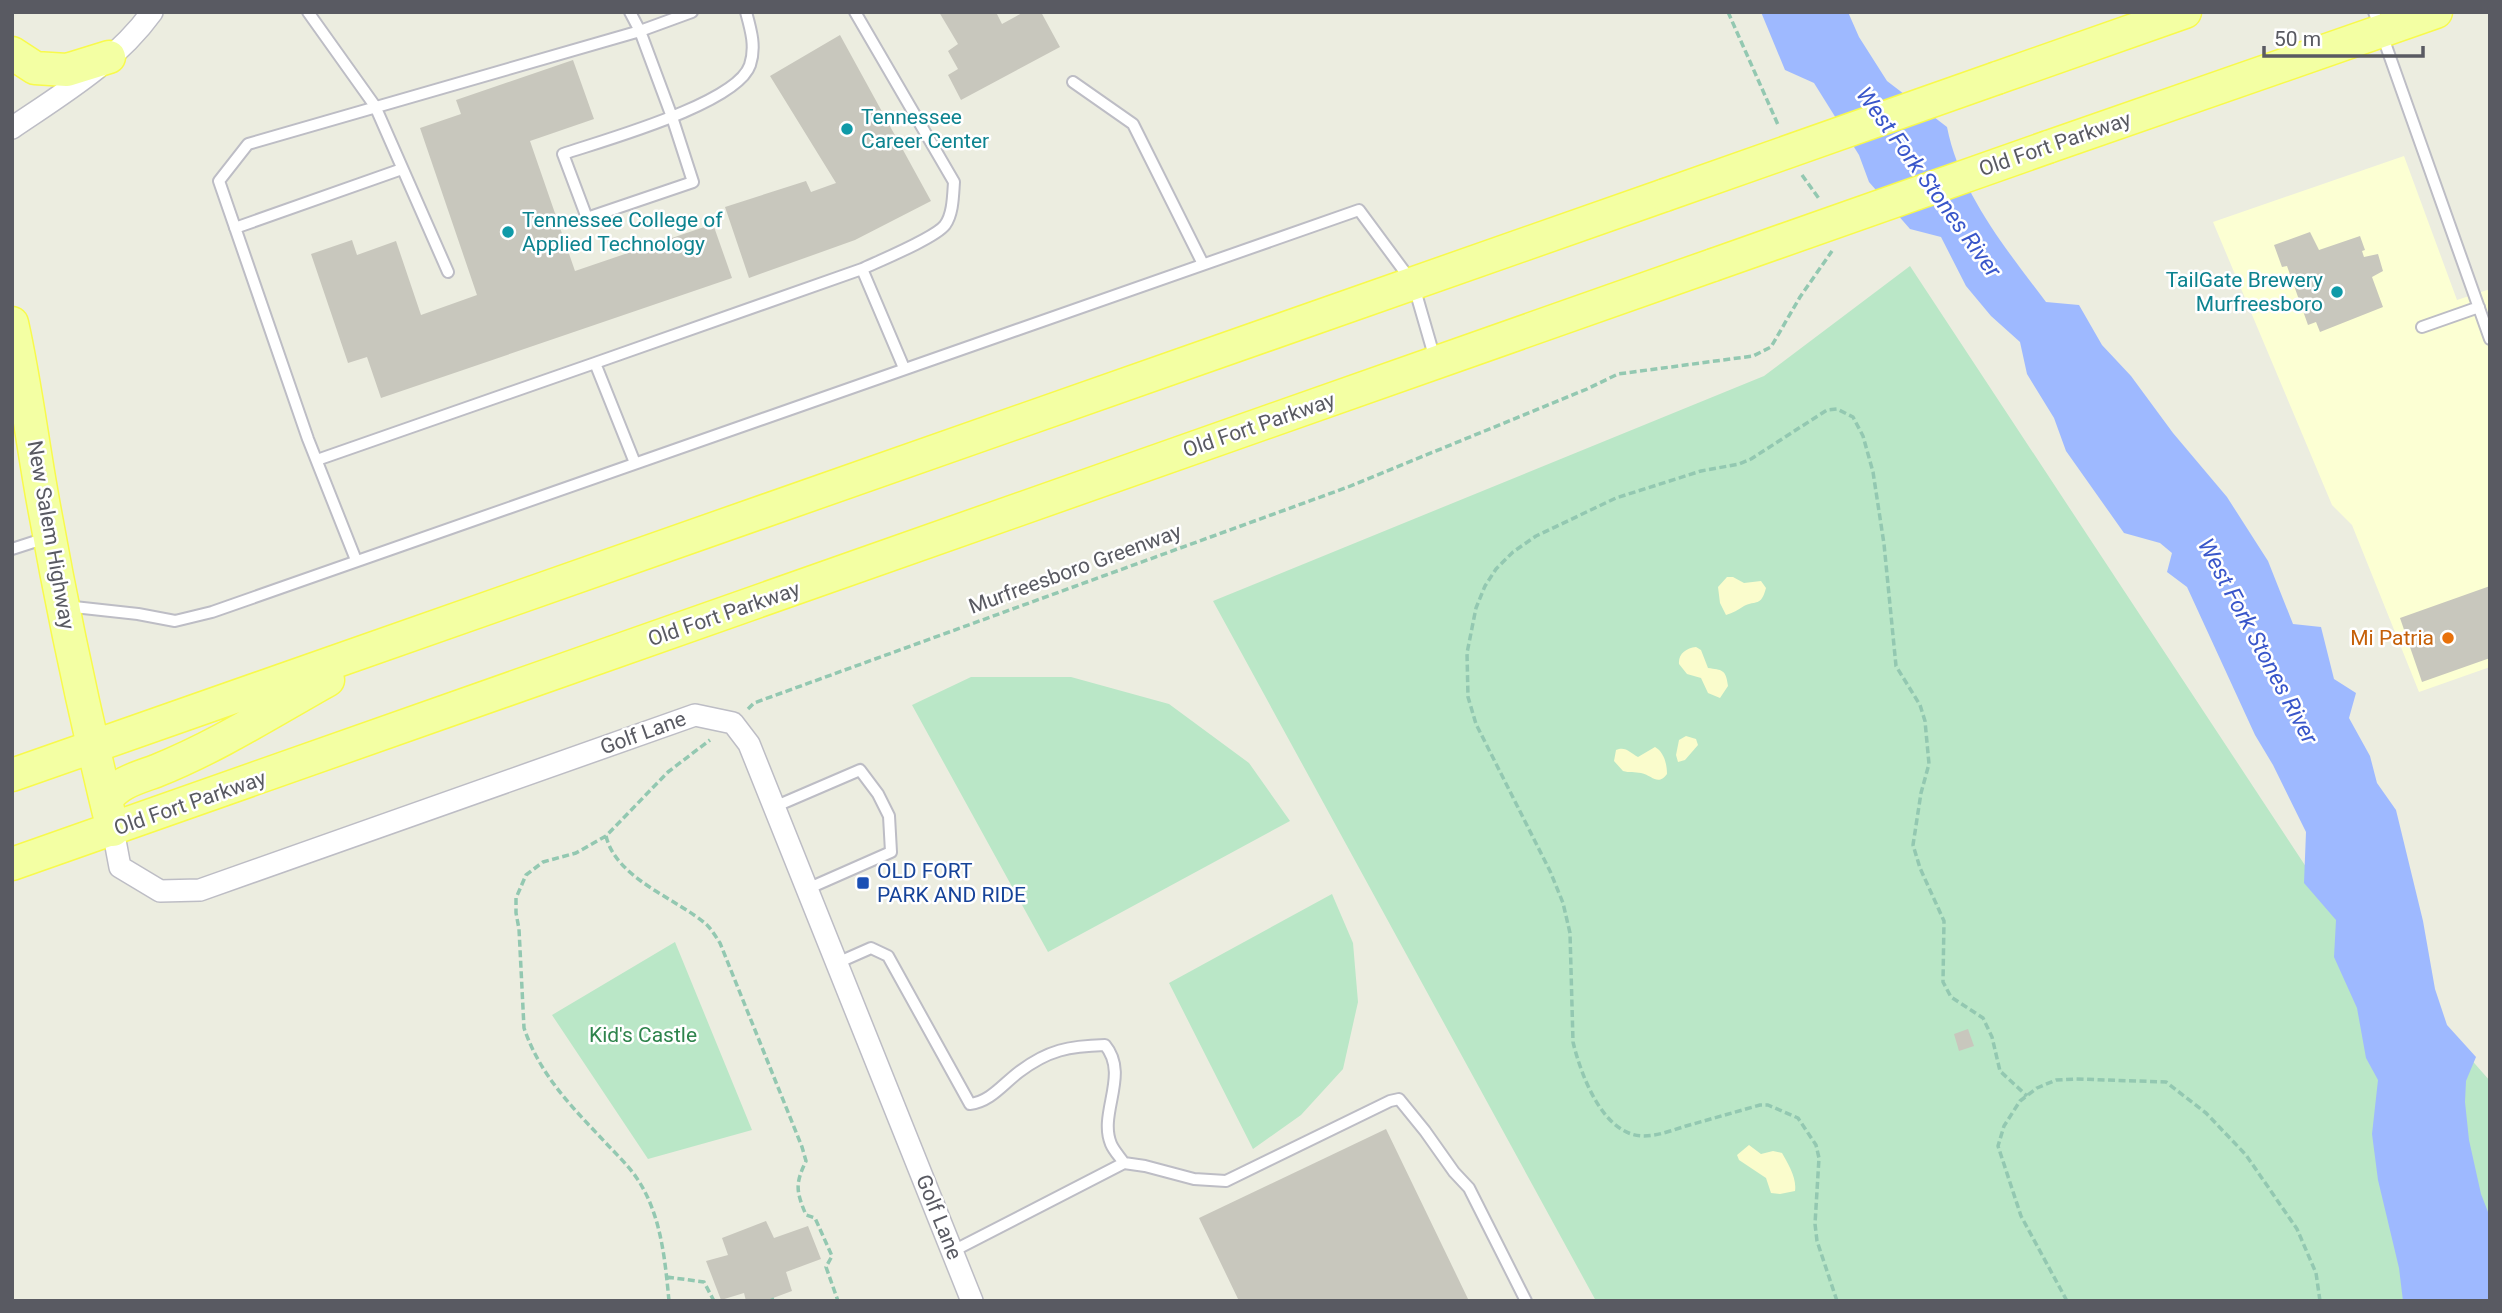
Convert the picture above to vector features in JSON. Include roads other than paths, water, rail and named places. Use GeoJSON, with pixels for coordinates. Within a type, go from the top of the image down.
{"type":"FeatureCollection","features":[{"type":"Feature","properties":{"kind":"main road"},"geometry":{"type":"LineString","coordinates":[[12,775],[2185,12]]}},
{"type":"Feature","properties":{"kind":"main road","name":"Old Fort Parkway"},"geometry":{"type":"LineString","coordinates":[[12,864],[109,815],[1436,362],[2048,147],[2378,22],[2436,12]]}},
{"type":"Feature","properties":{"kind":"main road"},"geometry":{"type":"LineString","coordinates":[[12,53],[35,68],[67,70],[109,57]]}},
{"type":"Feature","properties":{"kind":"main road","name":"New Salem Highway"},"geometry":{"type":"LineString","coordinates":[[14,338],[63,605],[109,815]]}},
{"type":"Feature","properties":{"kind":"main road"},"geometry":{"type":"LineString","coordinates":[[109,815],[110,793],[126,782],[211,747],[393,642]]}},
{"type":"Feature","properties":{"kind":"street"},"geometry":{"type":"LineString","coordinates":[[12,128],[85,79],[139,30],[152,12]]}},
{"type":"Feature","properties":{"kind":"street","name":"Golf Lane"},"geometry":{"type":"LineString","coordinates":[[109,815],[120,867],[160,891],[200,890],[695,715],[733,723],[749,744],[972,1301]]}},
{"type":"Feature","properties":{"kind":"lane"},"geometry":{"type":"LineString","coordinates":[[308,12],[375,106],[448,272]]}},
{"type":"Feature","properties":{"kind":"lane"},"geometry":{"type":"LineString","coordinates":[[631,12],[672,117],[693,182],[587,218],[563,154],[672,117],[730,90],[750,68],[754,41],[746,12]]}},
{"type":"Feature","properties":{"kind":"lane"},"geometry":{"type":"LineString","coordinates":[[356,560],[317,460],[219,181],[248,144],[640,31],[692,12]]}},
{"type":"Feature","properties":{"kind":"lane"},"geometry":{"type":"LineString","coordinates":[[317,460],[862,269],[932,235],[945,225],[953,204],[954,182],[855,12]]}},
{"type":"Feature","properties":{"kind":"lane"},"geometry":{"type":"LineString","coordinates":[[2378,22],[2490,339]]}},
{"type":"Feature","properties":{"kind":"lane"},"geometry":{"type":"LineString","coordinates":[[1073,82],[1133,124],[1203,264]]}},
{"type":"Feature","properties":{"kind":"lane"},"geometry":{"type":"LineString","coordinates":[[235,228],[402,169]]}},
{"type":"Feature","properties":{"kind":"lane"},"geometry":{"type":"LineString","coordinates":[[63,605],[175,621],[212,612],[1359,209],[1413,284],[1436,362]]}},
{"type":"Feature","properties":{"kind":"lane"},"geometry":{"type":"LineString","coordinates":[[862,269],[904,368]]}},
{"type":"Feature","properties":{"kind":"lane"},"geometry":{"type":"LineString","coordinates":[[2422,327],[2479,307]]}},
{"type":"Feature","properties":{"kind":"lane"},"geometry":{"type":"LineString","coordinates":[[595,363],[635,463]]}},
{"type":"Feature","properties":{"kind":"lane"},"geometry":{"type":"LineString","coordinates":[[12,549],[50,537]]}},
{"type":"Feature","properties":{"kind":"lane"},"geometry":{"type":"LineString","coordinates":[[774,807],[860,770],[878,794],[889,816],[891,852],[807,889]]}},
{"type":"Feature","properties":{"kind":"lane"},"geometry":{"type":"LineString","coordinates":[[837,963],[871,948],[888,956],[970,1104],[981,1103],[1038,1059],[1070,1046],[1105,1045],[1111,1052],[1116,1071],[1111,1100],[1111,1143],[1124,1163]]}},
{"type":"Feature","properties":{"kind":"lane"},"geometry":{"type":"LineString","coordinates":[[953,1251],[1124,1163],[1194,1179],[1226,1181],[1399,1099],[1469,1188],[1526,1301]]}},
{"type":"Feature","properties":{"kind":"water","name":"West Fork Stones River"},"geometry":{"type":"Polygon","coordinates":[[[1761,12],[1848,12],[1859,37],[1887,81],[1947,127],[1953,151],[1973,197],[2001,241],[2046,302],[2079,305],[2102,345],[2131,376],[2173,433],[2227,497],[2268,561],[2293,624],[2321,627],[2334,679],[2356,693],[2349,718],[2370,756],[2377,783],[2396,810],[2423,921],[2435,989],[2447,1025],[2476,1057],[2466,1081],[2465,1102],[2469,1140],[2481,1194],[2490,1217],[2490,1301],[2403,1301],[2399,1268],[2378,1180],[2372,1134],[2378,1080],[2366,1058],[2357,1008],[2334,957],[2336,920],[2304,883],[2306,832],[2255,735],[2187,587],[2167,572],[2172,553],[2160,543],[2124,533],[2066,451],[2054,418],[2027,374],[2020,342],[1991,316],[1966,286],[1941,237],[1910,229],[1869,182],[1859,155],[1814,83],[1785,70],[1761,12]]]}},
{"type":"Feature","properties":{"kind":"place","name":"Tennessee Career Center"},"geometry":{"type":"Point","coordinates":[847,129]}},
{"type":"Feature","properties":{"kind":"place","name":"Tennessee College of Applied Technology"},"geometry":{"type":"Point","coordinates":[508,232]}},
{"type":"Feature","properties":{"kind":"place","name":"TailGate Brewery Murfreesboro"},"geometry":{"type":"Point","coordinates":[2337,292]}},
{"type":"Feature","properties":{"kind":"place","name":"Mi Patria"},"geometry":{"type":"Point","coordinates":[2448,638]}},
{"type":"Feature","properties":{"kind":"place","name":"OLD FORT PARK AND RIDE"},"geometry":{"type":"Point","coordinates":[863,883]}},
{"type":"Feature","properties":{"kind":"park label","name":"Kid's Castle"},"geometry":{"type":"Point","coordinates":[643,1035]}}]}
